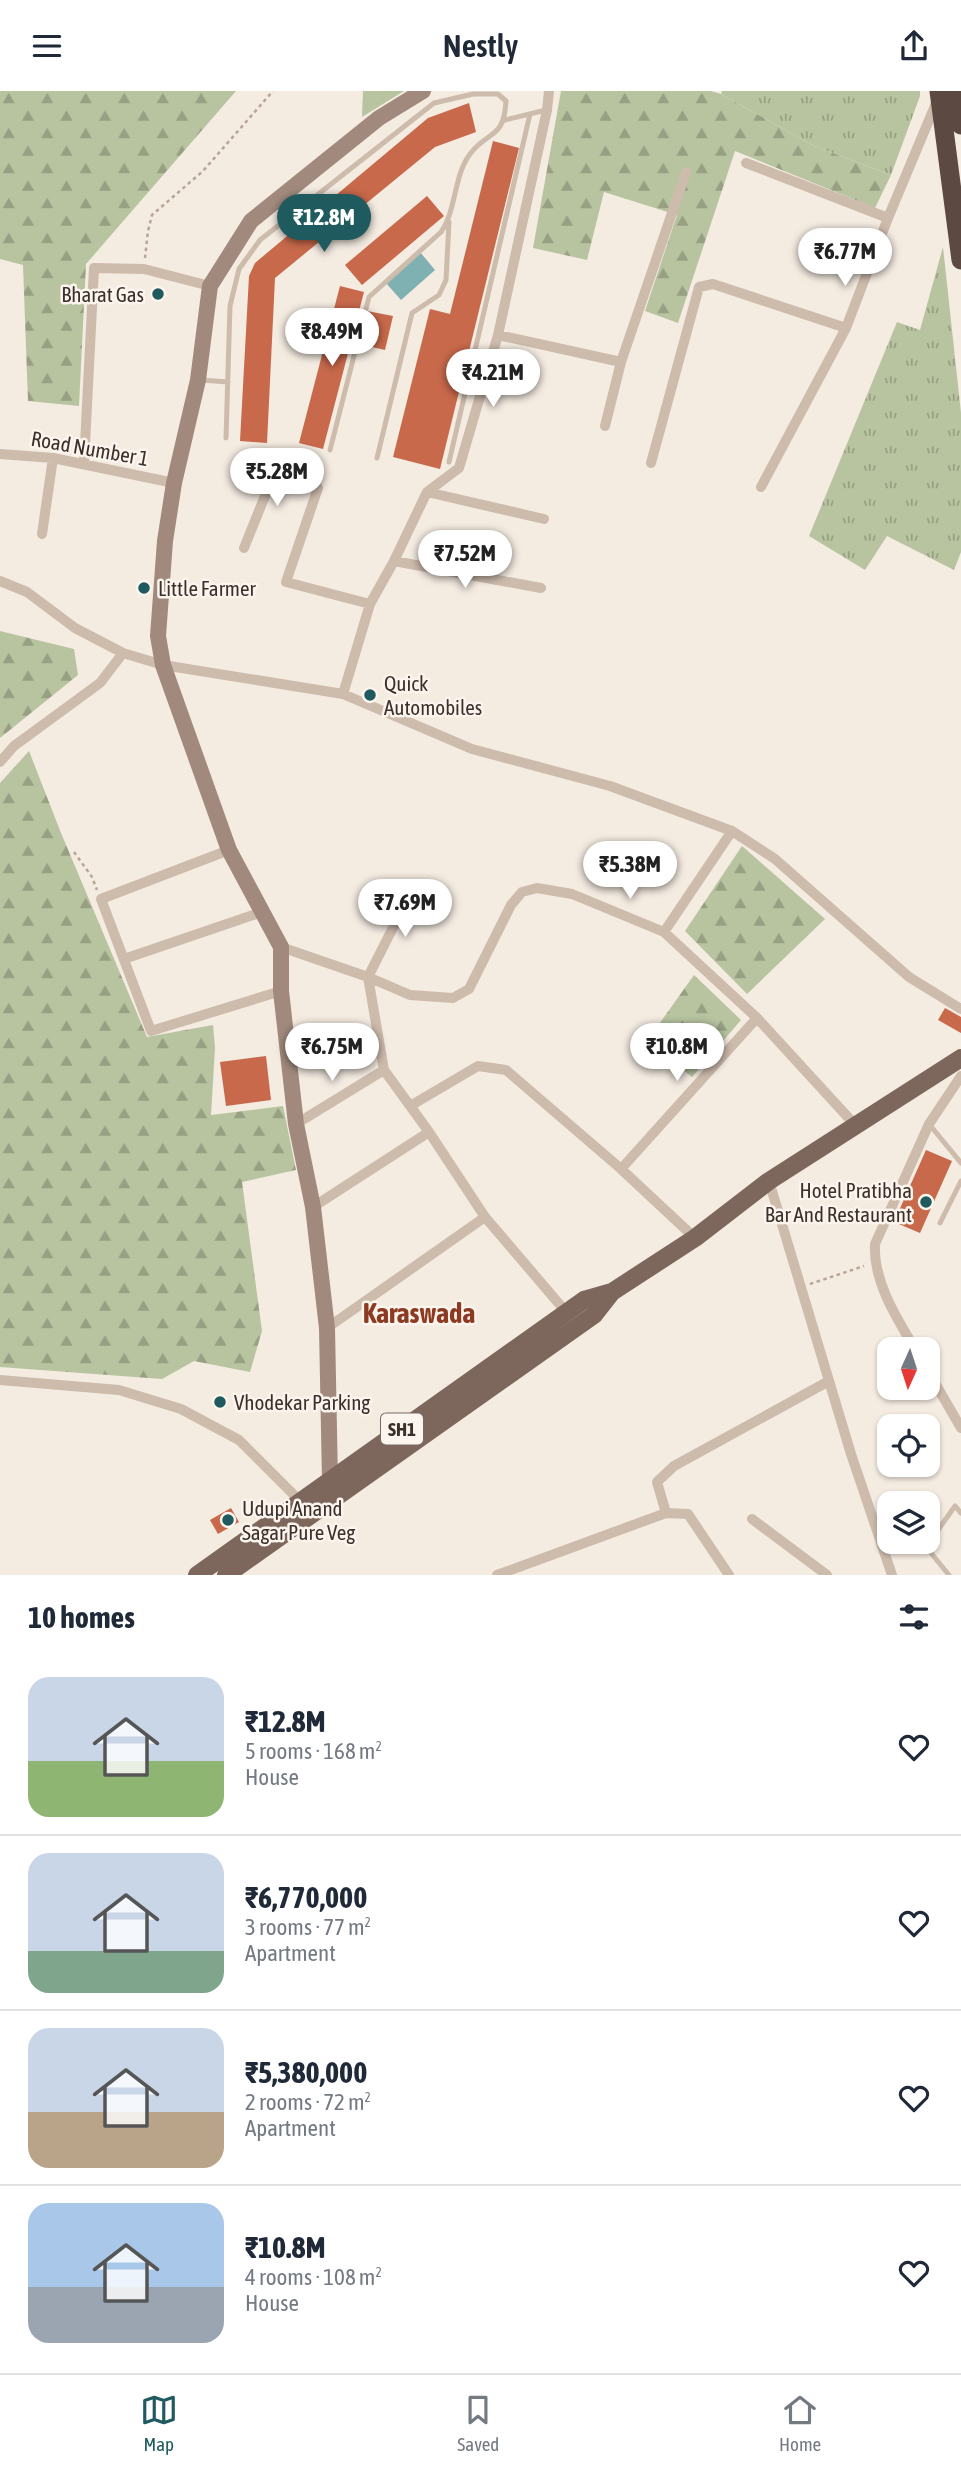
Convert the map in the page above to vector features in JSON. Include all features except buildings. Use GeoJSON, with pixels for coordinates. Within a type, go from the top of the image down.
{"type":"FeatureCollection","features":[{"type":"Feature","properties":{"kind":"highway"},"geometry":{"type":"LineString","coordinates":[[945,92],[961,125]]}},
{"type":"Feature","properties":{"kind":"highway"},"geometry":{"type":"LineString","coordinates":[[945,92],[961,260]]}},
{"type":"Feature","properties":{"kind":"main road","name":"SH1"},"geometry":{"type":"LineString","coordinates":[[226,1575],[334,1488],[566,1312],[584,1300],[612,1292],[695,1238],[769,1181],[961,1058]]}},
{"type":"Feature","properties":{"kind":"main road","name":"SH1"},"geometry":{"type":"LineString","coordinates":[[197,1575],[241,1563],[301,1502],[334,1488],[594,1315],[612,1292]]}},
{"type":"Feature","properties":{"kind":"street"},"geometry":{"type":"LineString","coordinates":[[334,1488],[327,1328],[313,1207],[296,1124],[281,991],[281,947],[229,850],[163,665],[158,636],[165,541],[174,483],[198,380],[210,286],[251,221],[379,118],[423,91]]}},
{"type":"Feature","properties":{"kind":"street"},"geometry":{"type":"LineString","coordinates":[[343,694],[370,604],[427,492],[459,468],[498,335],[549,91]]}},
{"type":"Feature","properties":{"kind":"street"},"geometry":{"type":"LineString","coordinates":[[761,487],[846,328],[888,218],[945,92]]}},
{"type":"Feature","properties":{"kind":"street"},"geometry":{"type":"LineString","coordinates":[[746,163],[888,218]]}},
{"type":"Feature","properties":{"kind":"street"},"geometry":{"type":"LineString","coordinates":[[605,426],[621,362],[686,172]]}},
{"type":"Feature","properties":{"kind":"street"},"geometry":{"type":"LineString","coordinates":[[84,464],[94,268],[144,269],[210,286]]}},
{"type":"Feature","properties":{"kind":"street"},"geometry":{"type":"LineString","coordinates":[[651,463],[699,287],[713,284],[846,328]]}},
{"type":"Feature","properties":{"kind":"street"},"geometry":{"type":"LineString","coordinates":[[498,335],[621,362]]}},
{"type":"Feature","properties":{"kind":"street","name":"Road Number 1"},"geometry":{"type":"LineString","coordinates":[[0,454],[53,458],[174,483]]}},
{"type":"Feature","properties":{"kind":"street"},"geometry":{"type":"LineString","coordinates":[[42,534],[53,458]]}},
{"type":"Feature","properties":{"kind":"street"},"geometry":{"type":"LineString","coordinates":[[244,548],[275,471],[318,488],[286,582],[370,604]]}},
{"type":"Feature","properties":{"kind":"street"},"geometry":{"type":"LineString","coordinates":[[427,492],[544,519]]}},
{"type":"Feature","properties":{"kind":"street"},"geometry":{"type":"LineString","coordinates":[[394,561],[541,588]]}},
{"type":"Feature","properties":{"kind":"street"},"geometry":{"type":"LineString","coordinates":[[0,581],[27,592],[75,628],[123,653],[163,665],[343,694],[472,749],[610,786],[732,831],[775,859],[909,977],[961,1009]]}},
{"type":"Feature","properties":{"kind":"street"},"geometry":{"type":"LineString","coordinates":[[0,762],[14,746],[100,683],[123,653]]}},
{"type":"Feature","properties":{"kind":"street"},"geometry":{"type":"LineString","coordinates":[[664,932],[732,831]]}},
{"type":"Feature","properties":{"kind":"street"},"geometry":{"type":"LineString","coordinates":[[229,850],[101,899],[151,1031],[281,991]]}},
{"type":"Feature","properties":{"kind":"street"},"geometry":{"type":"LineString","coordinates":[[413,888],[368,977],[384,1070],[485,1216],[566,1312]]}},
{"type":"Feature","properties":{"kind":"street"},"geometry":{"type":"LineString","coordinates":[[281,947],[368,977],[410,995],[453,998],[469,989],[511,905],[522,892],[537,888],[572,894],[664,932],[757,1018],[856,1126]]}},
{"type":"Feature","properties":{"kind":"street"},"geometry":{"type":"LineString","coordinates":[[124,959],[262,912]]}},
{"type":"Feature","properties":{"kind":"street"},"geometry":{"type":"LineString","coordinates":[[621,1169],[757,1018]]}},
{"type":"Feature","properties":{"kind":"street"},"geometry":{"type":"LineString","coordinates":[[410,1106],[478,1066],[506,1070],[621,1169],[695,1238]]}},
{"type":"Feature","properties":{"kind":"street"},"geometry":{"type":"LineString","coordinates":[[296,1124],[384,1070]]}},
{"type":"Feature","properties":{"kind":"street"},"geometry":{"type":"LineString","coordinates":[[908,1337],[895,1315],[874,1263],[875,1244],[929,1124],[961,1076]]}},
{"type":"Feature","properties":{"kind":"street"},"geometry":{"type":"LineString","coordinates":[[313,1207],[429,1132]]}},
{"type":"Feature","properties":{"kind":"street"},"geometry":{"type":"LineString","coordinates":[[769,1181],[829,1381],[892,1575]]}},
{"type":"Feature","properties":{"kind":"street"},"geometry":{"type":"LineString","coordinates":[[327,1328],[485,1216]]}},
{"type":"Feature","properties":{"kind":"street"},"geometry":{"type":"LineString","coordinates":[[0,1380],[119,1390],[181,1409],[239,1440],[301,1502]]}},
{"type":"Feature","properties":{"kind":"street"},"geometry":{"type":"LineString","coordinates":[[666,1513],[657,1482],[674,1466],[829,1381]]}},
{"type":"Feature","properties":{"kind":"street"},"geometry":{"type":"LineString","coordinates":[[940,1392],[961,1428]]}},
{"type":"Feature","properties":{"kind":"street"},"geometry":{"type":"LineString","coordinates":[[503,1574],[666,1513],[688,1514],[729,1575]]}},
{"type":"Feature","properties":{"kind":"street"},"geometry":{"type":"LineString","coordinates":[[752,1519],[827,1575]]}},
{"type":"Feature","properties":{"kind":"lane"},"geometry":{"type":"LineString","coordinates":[[226,438],[230,306],[239,269],[260,240],[434,103],[473,94],[498,94],[506,101],[505,120],[493,135],[470,154],[457,182],[449,220],[446,279],[439,295],[412,313],[377,458]]}},
{"type":"Feature","properties":{"kind":"lane"},"geometry":{"type":"LineString","coordinates":[[505,120],[547,110]]}},
{"type":"Feature","properties":{"kind":"lane"},"geometry":{"type":"LineString","coordinates":[[449,462],[530,114]]}},
{"type":"Feature","properties":{"kind":"lane"},"geometry":{"type":"LineString","coordinates":[[330,450],[369,297],[441,232],[449,220]]}},
{"type":"Feature","properties":{"kind":"lane"},"geometry":{"type":"LineString","coordinates":[[198,380],[228,382]]}},
{"type":"Feature","properties":{"kind":"lane"},"geometry":{"type":"LineString","coordinates":[[929,1124],[961,1163]]}},
{"type":"Feature","properties":{"kind":"lane"},"geometry":{"type":"LineString","coordinates":[[940,1223],[961,1181]]}},
{"type":"Feature","properties":{"kind":"lane"},"geometry":{"type":"LineString","coordinates":[[949,1575],[926,1547],[955,1506],[961,1513]]}},
{"type":"Feature","properties":{"kind":"path"},"geometry":{"type":"LineString","coordinates":[[144,269],[152,215],[203,170],[273,91]]}},
{"type":"Feature","properties":{"kind":"path"},"geometry":{"type":"LineString","coordinates":[[74,852],[92,877],[101,899]]}},
{"type":"Feature","properties":{"kind":"path"},"geometry":{"type":"LineString","coordinates":[[801,1287],[874,1263]]}},
{"type":"Feature","properties":{"kind":"green space"},"geometry":{"type":"Polygon","coordinates":[[[0,91],[236,91],[86,264],[79,406],[28,401],[23,265],[0,259],[0,91]]]}},
{"type":"Feature","properties":{"kind":"green space"},"geometry":{"type":"Polygon","coordinates":[[[363,91],[404,91],[362,117],[363,91]]]}},
{"type":"Feature","properties":{"kind":"green space"},"geometry":{"type":"Polygon","coordinates":[[[561,91],[711,91],[814,146],[891,175],[875,208],[735,151],[678,323],[645,311],[677,215],[604,192],[587,260],[533,248],[561,91]]]}},
{"type":"Feature","properties":{"kind":"green space"},"geometry":{"type":"Polygon","coordinates":[[[722,91],[920,91],[920,96],[891,175],[814,146],[721,94],[722,91]]]}},
{"type":"Feature","properties":{"kind":"green space"},"geometry":{"type":"Polygon","coordinates":[[[943,247],[961,413],[961,552],[954,570],[887,536],[865,570],[809,536],[897,322],[920,330],[943,247]]]}},
{"type":"Feature","properties":{"kind":"green space"},"geometry":{"type":"Polygon","coordinates":[[[0,631],[74,649],[78,675],[0,738],[0,631]]]}},
{"type":"Feature","properties":{"kind":"green space"},"geometry":{"type":"Polygon","coordinates":[[[29,751],[147,1037],[213,1025],[215,1048],[211,1115],[283,1106],[296,1170],[242,1182],[262,1331],[250,1372],[194,1361],[162,1379],[0,1367],[0,783],[29,751]]]}},
{"type":"Feature","properties":{"kind":"green space"},"geometry":{"type":"Polygon","coordinates":[[[742,846],[825,919],[747,994],[685,931],[742,846]]]}},
{"type":"Feature","properties":{"kind":"green space"},"geometry":{"type":"Polygon","coordinates":[[[694,975],[741,1020],[692,1077],[647,1041],[694,975]]]}},
{"type":"Feature","properties":{"kind":"water"},"geometry":{"type":"Polygon","coordinates":[[[420,252],[435,270],[401,300],[386,283],[420,252]]]}},
{"type":"Feature","properties":{"kind":"place","name":"Bharat Gas"},"geometry":{"type":"Point","coordinates":[158,294]}},
{"type":"Feature","properties":{"kind":"place","name":"Little Farmer"},"geometry":{"type":"Point","coordinates":[144,588]}},
{"type":"Feature","properties":{"kind":"place","name":"Quick Automobiles"},"geometry":{"type":"Point","coordinates":[370,695]}},
{"type":"Feature","properties":{"kind":"place","name":"Hotel Pratibha Bar And Restaurant"},"geometry":{"type":"Point","coordinates":[926,1202]}},
{"type":"Feature","properties":{"kind":"place","name":"Vhodekar Parking"},"geometry":{"type":"Point","coordinates":[220,1402]}},
{"type":"Feature","properties":{"kind":"place","name":"Udupi Anand Sagar Pure Veg"},"geometry":{"type":"Point","coordinates":[228,1520]}},
{"type":"Feature","properties":{"kind":"district","name":"Karaswada"},"geometry":{"type":"Point","coordinates":[419,1313]}}]}
